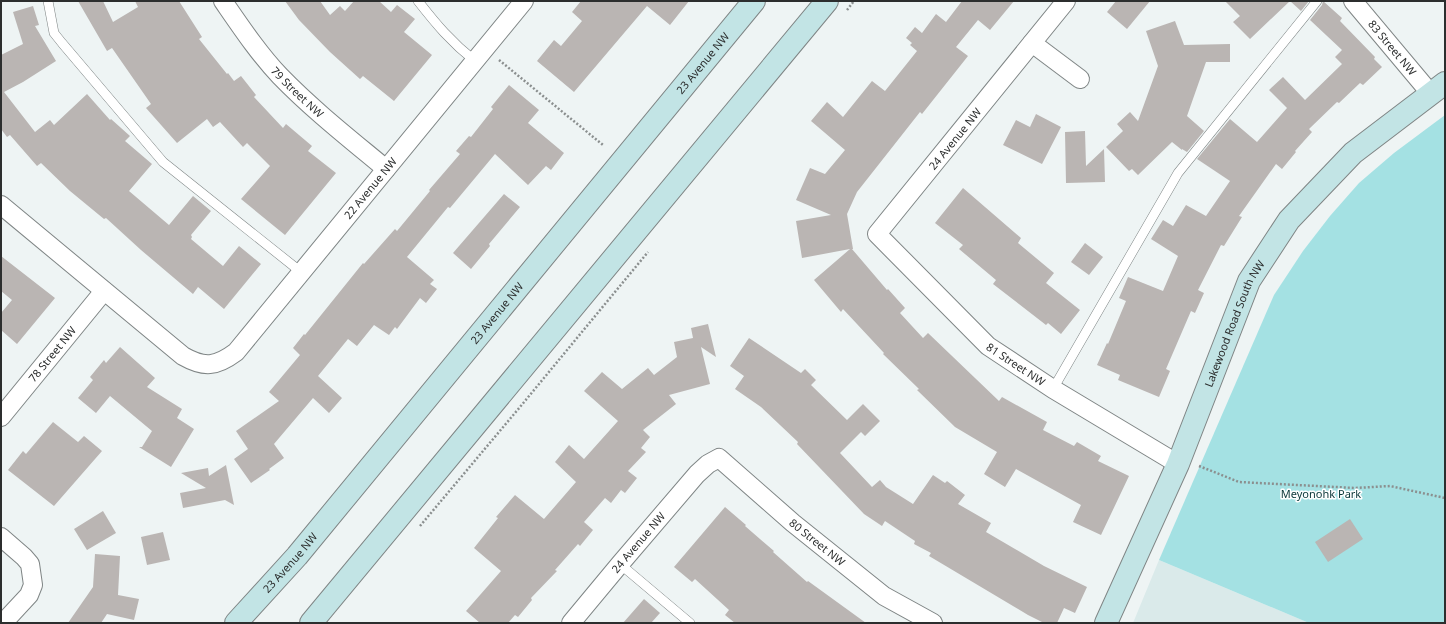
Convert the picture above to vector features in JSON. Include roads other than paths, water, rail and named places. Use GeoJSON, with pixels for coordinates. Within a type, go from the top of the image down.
{"type":"FeatureCollection","features":[{"type":"Feature","properties":{"kind":"main road","name":"23 Avenue NW"},"geometry":{"type":"LineString","coordinates":[[236,623],[297,556],[754,1]]}},
{"type":"Feature","properties":{"kind":"main road"},"geometry":{"type":"LineString","coordinates":[[311,623],[827,1]]}},
{"type":"Feature","properties":{"kind":"main road","name":"Lakewood Road South NW"},"geometry":{"type":"LineString","coordinates":[[1106,623],[1188,465],[1248,281],[1289,220],[1353,153],[1438,89]]}},
{"type":"Feature","properties":{"kind":"street","name":"79 Street NW"},"geometry":{"type":"LineString","coordinates":[[223,1],[259,51],[279,75],[320,114],[386,169]]}},
{"type":"Feature","properties":{"kind":"street","name":"22 Avenue NW"},"geometry":{"type":"LineString","coordinates":[[104,291],[183,356],[198,363],[209,365],[227,359],[236,352],[524,1]]}},
{"type":"Feature","properties":{"kind":"street","name":"24 Avenue NW"},"geometry":{"type":"LineString","coordinates":[[877,234],[1066,1]]}},
{"type":"Feature","properties":{"kind":"street","name":"83 Street NW"},"geometry":{"type":"LineString","coordinates":[[1353,1],[1438,89]]}},
{"type":"Feature","properties":{"kind":"street"},"geometry":{"type":"LineString","coordinates":[[1032,43],[1080,78]]}},
{"type":"Feature","properties":{"kind":"street"},"geometry":{"type":"LineString","coordinates":[[1,205],[104,291]]}},
{"type":"Feature","properties":{"kind":"street","name":"81 Street NW"},"geometry":{"type":"LineString","coordinates":[[877,234],[988,346],[1053,389],[1188,465]]}},
{"type":"Feature","properties":{"kind":"street","name":"78 Street NW"},"geometry":{"type":"LineString","coordinates":[[1,418],[104,291]]}},
{"type":"Feature","properties":{"kind":"street","name":"80 Street NW"},"geometry":{"type":"LineString","coordinates":[[708,464],[719,458],[793,523],[884,596],[934,623]]}},
{"type":"Feature","properties":{"kind":"street","name":"24 Avenue NW"},"geometry":{"type":"LineString","coordinates":[[572,623],[620,564],[697,474],[708,464]]}},
{"type":"Feature","properties":{"kind":"street"},"geometry":{"type":"LineString","coordinates":[[1,537],[30,564],[33,585],[29,595],[3,623]]}},
{"type":"Feature","properties":{"kind":"lane"},"geometry":{"type":"LineString","coordinates":[[48,1],[54,33],[163,162],[301,272]]}},
{"type":"Feature","properties":{"kind":"lane"},"geometry":{"type":"LineString","coordinates":[[418,1],[440,29],[456,46],[475,61]]}},
{"type":"Feature","properties":{"kind":"lane"},"geometry":{"type":"LineString","coordinates":[[1053,389],[1178,173],[1318,1]]}},
{"type":"Feature","properties":{"kind":"lane"},"geometry":{"type":"LineString","coordinates":[[620,564],[690,623]]}},
{"type":"Feature","properties":{"kind":"park label","name":"Meyonohk Park"},"geometry":{"type":"Point","coordinates":[1321,494]}}]}
